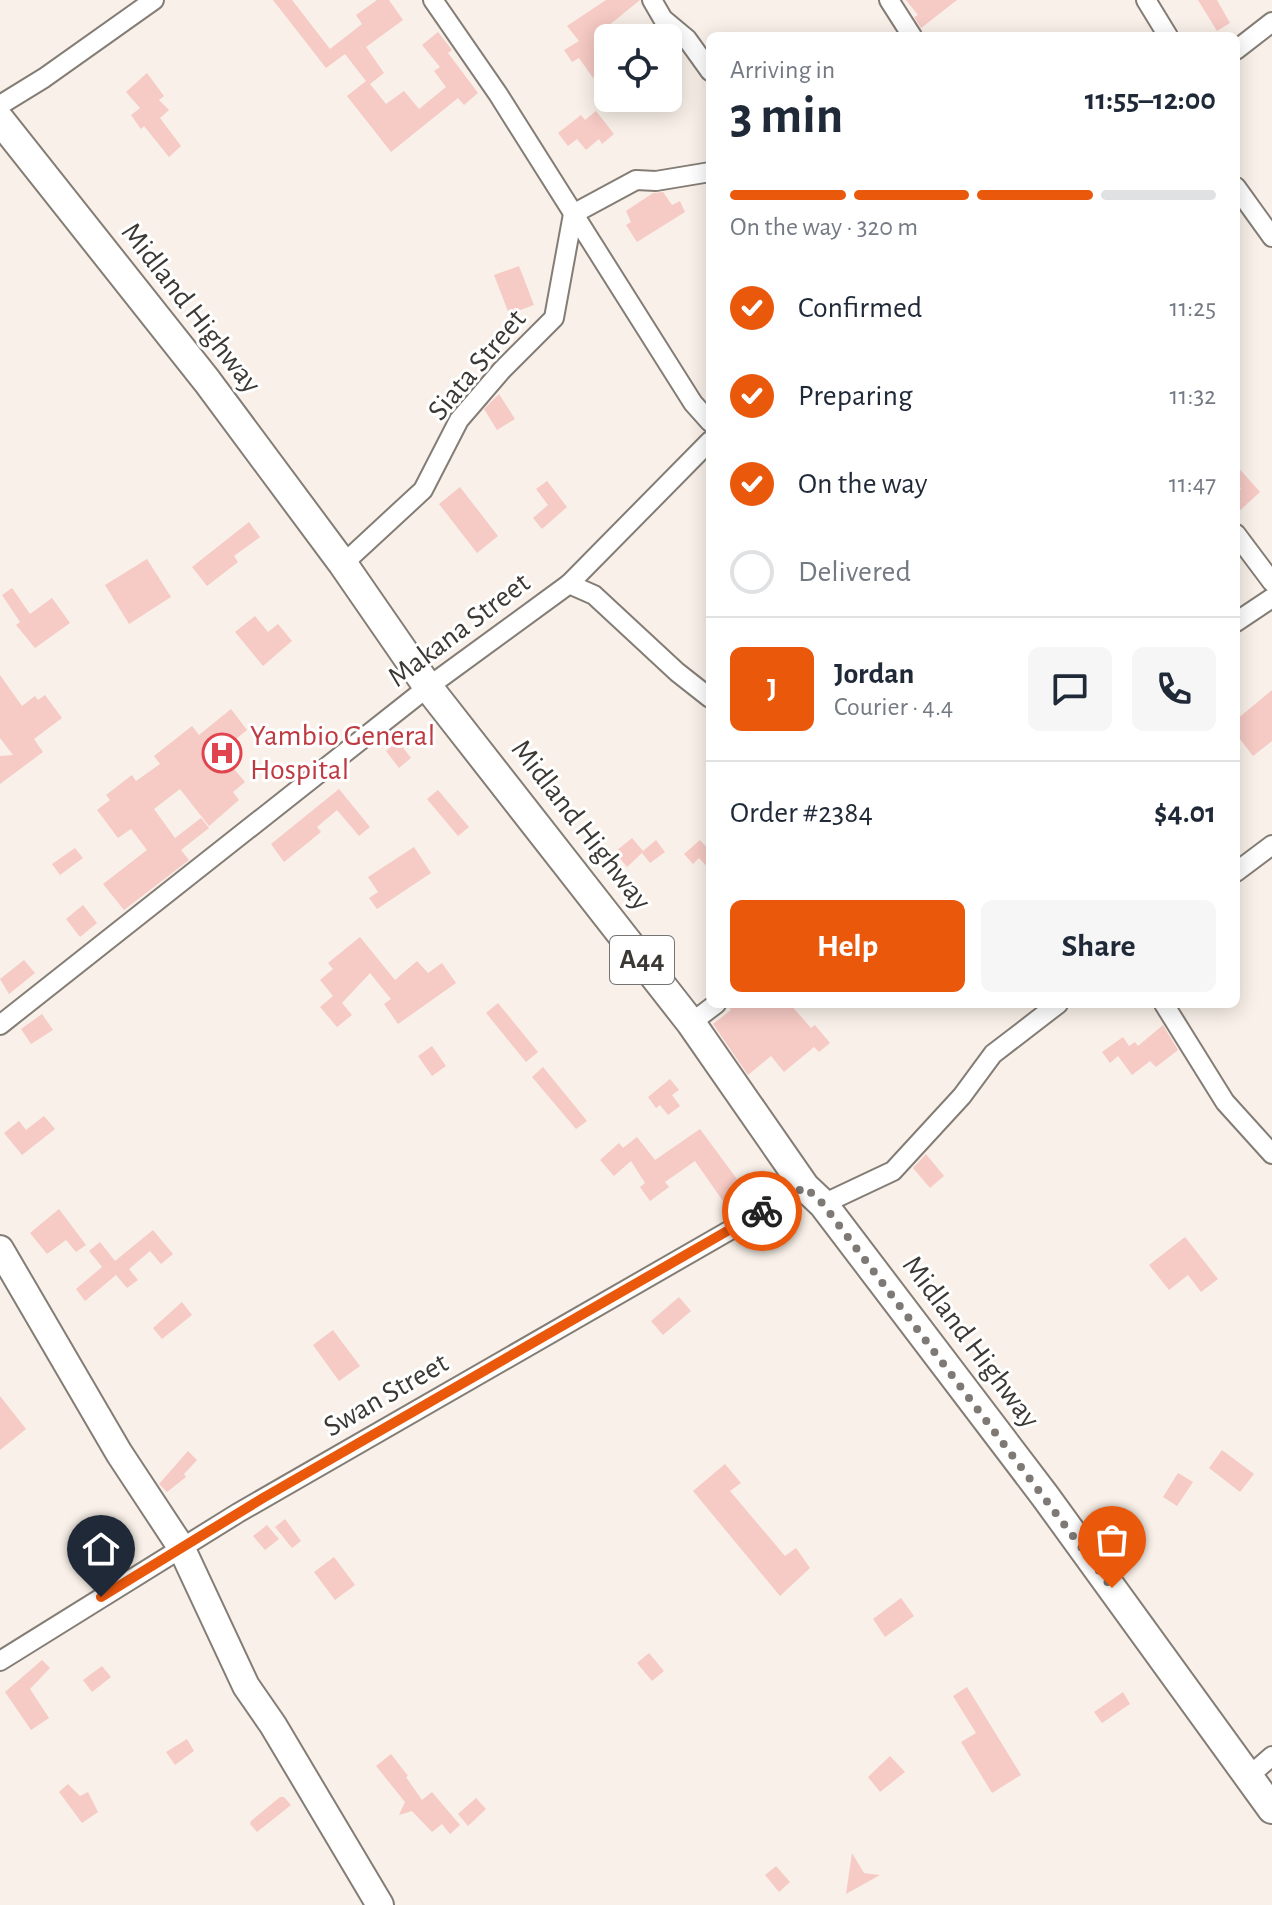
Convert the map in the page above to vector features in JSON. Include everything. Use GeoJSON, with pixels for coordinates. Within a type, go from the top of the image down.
{"type":"FeatureCollection","features":[{"type":"Feature","properties":{"kind":"main road","name":"Midland Highway"},"geometry":{"type":"LineString","coordinates":[[0,120],[207,381],[343,564],[428,687],[691,1023],[814,1195],[1011,1451],[1272,1809]]}},
{"type":"Feature","properties":{"kind":"street"},"geometry":{"type":"LineString","coordinates":[[0,105],[44,78],[154,0]]}},
{"type":"Feature","properties":{"kind":"street"},"geometry":{"type":"LineString","coordinates":[[433,0],[498,94],[693,403],[706,418]]}},
{"type":"Feature","properties":{"kind":"street"},"geometry":{"type":"LineString","coordinates":[[652,0],[663,19],[687,39],[706,65]]}},
{"type":"Feature","properties":{"kind":"street"},"geometry":{"type":"LineString","coordinates":[[889,0],[909,32]]}},
{"type":"Feature","properties":{"kind":"street"},"geometry":{"type":"LineString","coordinates":[[1146,0],[1166,32]]}},
{"type":"Feature","properties":{"kind":"street"},"geometry":{"type":"LineString","coordinates":[[1240,47],[1272,22]]}},
{"type":"Feature","properties":{"kind":"street"},"geometry":{"type":"LineString","coordinates":[[573,214],[636,180],[656,181],[706,173]]}},
{"type":"Feature","properties":{"kind":"street"},"geometry":{"type":"LineString","coordinates":[[1240,193],[1272,237]]}},
{"type":"Feature","properties":{"kind":"street","name":"Siata Street"},"geometry":{"type":"LineString","coordinates":[[343,564],[423,490],[459,420],[502,370],[554,318],[573,214]]}},
{"type":"Feature","properties":{"kind":"street","name":"Makana Street"},"geometry":{"type":"LineString","coordinates":[[0,1025],[428,687],[569,584],[706,445]]}},
{"type":"Feature","properties":{"kind":"street"},"geometry":{"type":"LineString","coordinates":[[1240,539],[1272,582]]}},
{"type":"Feature","properties":{"kind":"street"},"geometry":{"type":"LineString","coordinates":[[569,584],[594,595],[706,695]]}},
{"type":"Feature","properties":{"kind":"street"},"geometry":{"type":"LineString","coordinates":[[1240,619],[1272,598]]}},
{"type":"Feature","properties":{"kind":"street"},"geometry":{"type":"LineString","coordinates":[[1240,869],[1272,845]]}},
{"type":"Feature","properties":{"kind":"street"},"geometry":{"type":"LineString","coordinates":[[691,1023],[711,1008]]}},
{"type":"Feature","properties":{"kind":"street","name":"Swan Street"},"geometry":{"type":"LineString","coordinates":[[0,1661],[181,1547],[814,1195],[893,1171],[962,1096],[993,1054],[1053,1008]]}},
{"type":"Feature","properties":{"kind":"street"},"geometry":{"type":"LineString","coordinates":[[1166,1008],[1225,1102],[1272,1154]]}},
{"type":"Feature","properties":{"kind":"street"},"geometry":{"type":"LineString","coordinates":[[0,1249],[119,1453],[181,1547],[246,1686],[273,1725],[380,1905]]}},
{"type":"Feature","properties":{"kind":"street"},"geometry":{"type":"LineString","coordinates":[[1249,1776],[1272,1756]]}},
{"type":"Feature","properties":{"kind":"building"},"geometry":{"type":"Polygon","coordinates":[[[273,0],[292,0],[330,49],[362,24],[356,15],[377,0],[389,0],[403,20],[366,47],[384,73],[370,84],[386,104],[404,91],[419,109],[446,87],[434,71],[440,67],[422,45],[438,32],[452,50],[448,53],[478,93],[464,105],[458,98],[391,152],[347,96],[366,81],[345,54],[326,68],[273,0]]]}},
{"type":"Feature","properties":{"kind":"building"},"geometry":{"type":"Polygon","coordinates":[[[606,0],[640,0],[610,24],[594,24],[593,78],[579,58],[572,62],[564,50],[579,41],[567,26],[606,0]]]}},
{"type":"Feature","properties":{"kind":"building"},"geometry":{"type":"Polygon","coordinates":[[[906,0],[957,0],[921,28],[914,17],[918,15],[906,0]]]}},
{"type":"Feature","properties":{"kind":"building"},"geometry":{"type":"Polygon","coordinates":[[[1198,0],[1217,0],[1230,23],[1217,31],[1198,0]]]}},
{"type":"Feature","properties":{"kind":"building"},"geometry":{"type":"Polygon","coordinates":[[[147,73],[164,96],[159,100],[169,110],[160,118],[181,146],[169,157],[131,115],[140,108],[126,92],[147,73]]]}},
{"type":"Feature","properties":{"kind":"building"},"geometry":{"type":"Polygon","coordinates":[[[597,112],[614,134],[602,144],[599,139],[586,150],[577,139],[568,146],[558,133],[581,115],[585,120],[597,112]]]}},
{"type":"Feature","properties":{"kind":"building"},"geometry":{"type":"Polygon","coordinates":[[[663,192],[672,205],[680,201],[685,212],[637,242],[626,225],[631,222],[626,211],[653,193],[663,192]]]}},
{"type":"Feature","properties":{"kind":"building"},"geometry":{"type":"Polygon","coordinates":[[[519,266],[534,305],[509,314],[494,275],[519,266]]]}},
{"type":"Feature","properties":{"kind":"building"},"geometry":{"type":"Polygon","coordinates":[[[499,394],[515,419],[497,430],[484,409],[499,394]]]}},
{"type":"Feature","properties":{"kind":"building"},"geometry":{"type":"Polygon","coordinates":[[[1240,470],[1260,492],[1240,510],[1240,490],[1240,470]]]}},
{"type":"Feature","properties":{"kind":"building"},"geometry":{"type":"Polygon","coordinates":[[[547,481],[567,507],[542,529],[533,518],[548,505],[536,489],[547,481]]]}},
{"type":"Feature","properties":{"kind":"building"},"geometry":{"type":"Polygon","coordinates":[[[460,487],[498,536],[477,553],[439,504],[460,487]]]}},
{"type":"Feature","properties":{"kind":"building"},"geometry":{"type":"Polygon","coordinates":[[[249,522],[260,537],[234,556],[238,562],[207,586],[192,567],[249,522]]]}},
{"type":"Feature","properties":{"kind":"building"},"geometry":{"type":"Polygon","coordinates":[[[147,559],[171,597],[129,624],[105,585],[147,559]]]}},
{"type":"Feature","properties":{"kind":"building"},"geometry":{"type":"Polygon","coordinates":[[[12,588],[30,614],[52,598],[70,623],[35,648],[16,625],[20,622],[2,595],[12,588]]]}},
{"type":"Feature","properties":{"kind":"building"},"geometry":{"type":"Polygon","coordinates":[[[255,616],[268,632],[278,624],[292,641],[263,666],[235,632],[255,616]]]}},
{"type":"Feature","properties":{"kind":"building"},"geometry":{"type":"Polygon","coordinates":[[[0,675],[22,706],[35,696],[38,700],[45,695],[62,718],[34,739],[43,752],[0,784],[0,756],[13,755],[0,738],[0,675]]]}},
{"type":"Feature","properties":{"kind":"building"},"geometry":{"type":"Polygon","coordinates":[[[1272,690],[1272,741],[1253,756],[1240,739],[1240,717],[1272,690]]]}},
{"type":"Feature","properties":{"kind":"building"},"geometry":{"type":"Polygon","coordinates":[[[231,709],[247,730],[220,752],[245,782],[233,792],[239,800],[209,826],[180,789],[154,809],[175,838],[201,818],[209,828],[181,850],[189,860],[124,910],[103,884],[147,850],[131,829],[118,838],[97,810],[110,800],[106,795],[132,775],[136,781],[160,764],[154,756],[192,726],[199,735],[231,709]]]}},
{"type":"Feature","properties":{"kind":"building"},"geometry":{"type":"Polygon","coordinates":[[[398,741],[411,758],[399,768],[386,751],[398,741]]]}},
{"type":"Feature","properties":{"kind":"building"},"geometry":{"type":"Polygon","coordinates":[[[339,789],[370,827],[359,836],[337,810],[317,827],[321,832],[284,862],[271,844],[339,789]]]}},
{"type":"Feature","properties":{"kind":"building"},"geometry":{"type":"Polygon","coordinates":[[[438,790],[469,827],[458,836],[427,799],[438,790]]]}},
{"type":"Feature","properties":{"kind":"building"},"geometry":{"type":"Polygon","coordinates":[[[632,838],[643,851],[656,840],[665,852],[650,863],[642,853],[627,867],[615,852],[632,838]]]}},
{"type":"Feature","properties":{"kind":"building"},"geometry":{"type":"Polygon","coordinates":[[[700,840],[706,847],[706,866],[699,858],[693,864],[684,854],[700,840]]]}},
{"type":"Feature","properties":{"kind":"building"},"geometry":{"type":"Polygon","coordinates":[[[414,847],[431,873],[377,909],[369,898],[378,892],[368,877],[414,847]]]}},
{"type":"Feature","properties":{"kind":"building"},"geometry":{"type":"Polygon","coordinates":[[[75,848],[83,858],[60,875],[52,864],[75,848]]]}},
{"type":"Feature","properties":{"kind":"building"},"geometry":{"type":"Polygon","coordinates":[[[83,905],[97,923],[80,937],[66,919],[83,905]]]}},
{"type":"Feature","properties":{"kind":"building"},"geometry":{"type":"Polygon","coordinates":[[[360,937],[395,980],[417,961],[428,973],[442,963],[456,983],[398,1024],[384,1004],[391,999],[370,973],[342,1003],[352,1015],[337,1027],[320,1007],[333,996],[320,980],[333,969],[328,963],[360,937]]]}},
{"type":"Feature","properties":{"kind":"building"},"geometry":{"type":"Polygon","coordinates":[[[24,960],[35,973],[9,994],[0,979],[24,960]]]}},
{"type":"Feature","properties":{"kind":"building"},"geometry":{"type":"Polygon","coordinates":[[[498,1003],[538,1052],[526,1062],[486,1013],[498,1003]]]}},
{"type":"Feature","properties":{"kind":"building"},"geometry":{"type":"Polygon","coordinates":[[[794,1008],[811,1028],[815,1025],[830,1043],[819,1052],[814,1047],[784,1072],[771,1056],[748,1075],[713,1024],[731,1010],[794,1008]]]}},
{"type":"Feature","properties":{"kind":"building"},"geometry":{"type":"Polygon","coordinates":[[[42,1014],[53,1030],[31,1044],[21,1029],[42,1014]]]}},
{"type":"Feature","properties":{"kind":"building"},"geometry":{"type":"Polygon","coordinates":[[[1163,1025],[1178,1050],[1156,1067],[1150,1061],[1132,1075],[1118,1056],[1110,1063],[1102,1052],[1123,1037],[1129,1046],[1135,1042],[1138,1046],[1163,1025]]]}},
{"type":"Feature","properties":{"kind":"building"},"geometry":{"type":"Polygon","coordinates":[[[432,1046],[446,1066],[432,1076],[418,1056],[432,1046]]]}},
{"type":"Feature","properties":{"kind":"building"},"geometry":{"type":"Polygon","coordinates":[[[543,1067],[587,1121],[576,1129],[532,1077],[543,1067]]]}},
{"type":"Feature","properties":{"kind":"building"},"geometry":{"type":"Polygon","coordinates":[[[670,1079],[679,1090],[672,1095],[680,1106],[668,1115],[660,1105],[656,1108],[648,1097],[670,1079]]]}},
{"type":"Feature","properties":{"kind":"building"},"geometry":{"type":"Polygon","coordinates":[[[44,1116],[55,1129],[22,1155],[4,1133],[19,1121],[26,1130],[44,1116]]]}},
{"type":"Feature","properties":{"kind":"building"},"geometry":{"type":"Polygon","coordinates":[[[700,1129],[745,1190],[725,1204],[695,1161],[665,1182],[669,1187],[650,1201],[640,1187],[645,1183],[631,1161],[614,1176],[600,1160],[619,1143],[623,1148],[637,1137],[655,1160],[700,1129]]]}},
{"type":"Feature","properties":{"kind":"building"},"geometry":{"type":"Polygon","coordinates":[[[926,1154],[944,1176],[930,1188],[913,1168],[926,1154]]]}},
{"type":"Feature","properties":{"kind":"building"},"geometry":{"type":"Polygon","coordinates":[[[59,1209],[86,1245],[76,1252],[66,1240],[47,1254],[30,1233],[59,1209]]]}},
{"type":"Feature","properties":{"kind":"building"},"geometry":{"type":"Polygon","coordinates":[[[153,1230],[173,1254],[161,1264],[150,1251],[129,1269],[138,1280],[127,1288],[116,1275],[85,1301],[76,1289],[102,1267],[89,1251],[100,1242],[115,1261],[153,1230]]]}},
{"type":"Feature","properties":{"kind":"building"},"geometry":{"type":"Polygon","coordinates":[[[1185,1237],[1218,1279],[1201,1292],[1188,1275],[1169,1290],[1149,1265],[1185,1237]]]}},
{"type":"Feature","properties":{"kind":"building"},"geometry":{"type":"Polygon","coordinates":[[[679,1297],[691,1311],[663,1335],[651,1321],[679,1297]]]}},
{"type":"Feature","properties":{"kind":"building"},"geometry":{"type":"Polygon","coordinates":[[[182,1302],[192,1315],[162,1339],[153,1328],[182,1302]]]}},
{"type":"Feature","properties":{"kind":"building"},"geometry":{"type":"Polygon","coordinates":[[[333,1330],[360,1366],[339,1381],[313,1345],[333,1330]]]}},
{"type":"Feature","properties":{"kind":"building"},"geometry":{"type":"Polygon","coordinates":[[[0,1396],[26,1429],[0,1450],[0,1396]]]}},
{"type":"Feature","properties":{"kind":"building"},"geometry":{"type":"Polygon","coordinates":[[[1222,1450],[1254,1474],[1240,1492],[1209,1468],[1222,1450]]]}},
{"type":"Feature","properties":{"kind":"building"},"geometry":{"type":"Polygon","coordinates":[[[188,1451],[197,1460],[184,1474],[186,1477],[167,1492],[159,1484],[188,1451]]]}},
{"type":"Feature","properties":{"kind":"building"},"geometry":{"type":"Polygon","coordinates":[[[725,1464],[741,1483],[730,1491],[785,1556],[796,1548],[810,1568],[780,1596],[693,1491],[725,1464]]]}},
{"type":"Feature","properties":{"kind":"building"},"geometry":{"type":"Polygon","coordinates":[[[1178,1473],[1193,1482],[1177,1506],[1163,1497],[1178,1473]]]}},
{"type":"Feature","properties":{"kind":"building"},"geometry":{"type":"Polygon","coordinates":[[[285,1519],[301,1541],[292,1548],[275,1527],[285,1519]]]}},
{"type":"Feature","properties":{"kind":"building"},"geometry":{"type":"Polygon","coordinates":[[[267,1525],[279,1539],[265,1550],[253,1536],[267,1525]]]}},
{"type":"Feature","properties":{"kind":"building"},"geometry":{"type":"Polygon","coordinates":[[[334,1557],[355,1585],[335,1600],[314,1572],[334,1557]]]}},
{"type":"Feature","properties":{"kind":"building"},"geometry":{"type":"Polygon","coordinates":[[[901,1598],[914,1616],[885,1637],[873,1619],[901,1598]]]}},
{"type":"Feature","properties":{"kind":"building"},"geometry":{"type":"Polygon","coordinates":[[[649,1653],[664,1671],[652,1681],[637,1663],[649,1653]]]}},
{"type":"Feature","properties":{"kind":"building"},"geometry":{"type":"Polygon","coordinates":[[[42,1660],[50,1668],[30,1689],[49,1718],[31,1730],[5,1692],[42,1660]]]}},
{"type":"Feature","properties":{"kind":"building"},"geometry":{"type":"Polygon","coordinates":[[[102,1666],[111,1677],[92,1692],[83,1680],[102,1666]]]}},
{"type":"Feature","properties":{"kind":"building"},"geometry":{"type":"Polygon","coordinates":[[[967,1687],[1021,1775],[992,1793],[961,1742],[976,1733],[953,1696],[967,1687]]]}},
{"type":"Feature","properties":{"kind":"building"},"geometry":{"type":"Polygon","coordinates":[[[1123,1692],[1130,1704],[1102,1723],[1094,1712],[1123,1692]]]}},
{"type":"Feature","properties":{"kind":"building"},"geometry":{"type":"Polygon","coordinates":[[[187,1739],[194,1751],[175,1765],[166,1752],[187,1739]]]}},
{"type":"Feature","properties":{"kind":"building"},"geometry":{"type":"Polygon","coordinates":[[[391,1754],[422,1800],[432,1792],[460,1825],[450,1834],[442,1824],[432,1832],[412,1811],[399,1815],[405,1802],[376,1766],[391,1754]]]}},
{"type":"Feature","properties":{"kind":"building"},"geometry":{"type":"Polygon","coordinates":[[[890,1756],[905,1772],[880,1792],[868,1777],[890,1756]]]}},
{"type":"Feature","properties":{"kind":"building"},"geometry":{"type":"Polygon","coordinates":[[[68,1784],[80,1796],[88,1792],[98,1812],[82,1823],[59,1792],[68,1784]]]}},
{"type":"Feature","properties":{"kind":"building"},"geometry":{"type":"Polygon","coordinates":[[[280,1797],[291,1805],[257,1832],[251,1821],[280,1797]]]}},
{"type":"Feature","properties":{"kind":"building"},"geometry":{"type":"Polygon","coordinates":[[[476,1798],[486,1809],[468,1826],[458,1814],[476,1798]]]}},
{"type":"Feature","properties":{"kind":"building"},"geometry":{"type":"Polygon","coordinates":[[[852,1853],[864,1873],[880,1875],[846,1894],[852,1853]]]}},
{"type":"Feature","properties":{"kind":"building"},"geometry":{"type":"Polygon","coordinates":[[[776,1866],[790,1882],[779,1892],[765,1875],[776,1866]]]}},
{"type":"Feature","properties":{"kind":"way so far"},"geometry":{"type":"LineString","coordinates":[[762,1211],[805,1187],[823,1204],[1112,1588]]}},
{"type":"Feature","properties":{"kind":"place","name":"Yambio General Hospital"},"geometry":{"type":"Point","coordinates":[222,753]}},
{"type":"Feature","properties":{"kind":"route"},"geometry":{"type":"LineString","coordinates":[[101,1597],[263,1498],[762,1211]]}}]}
